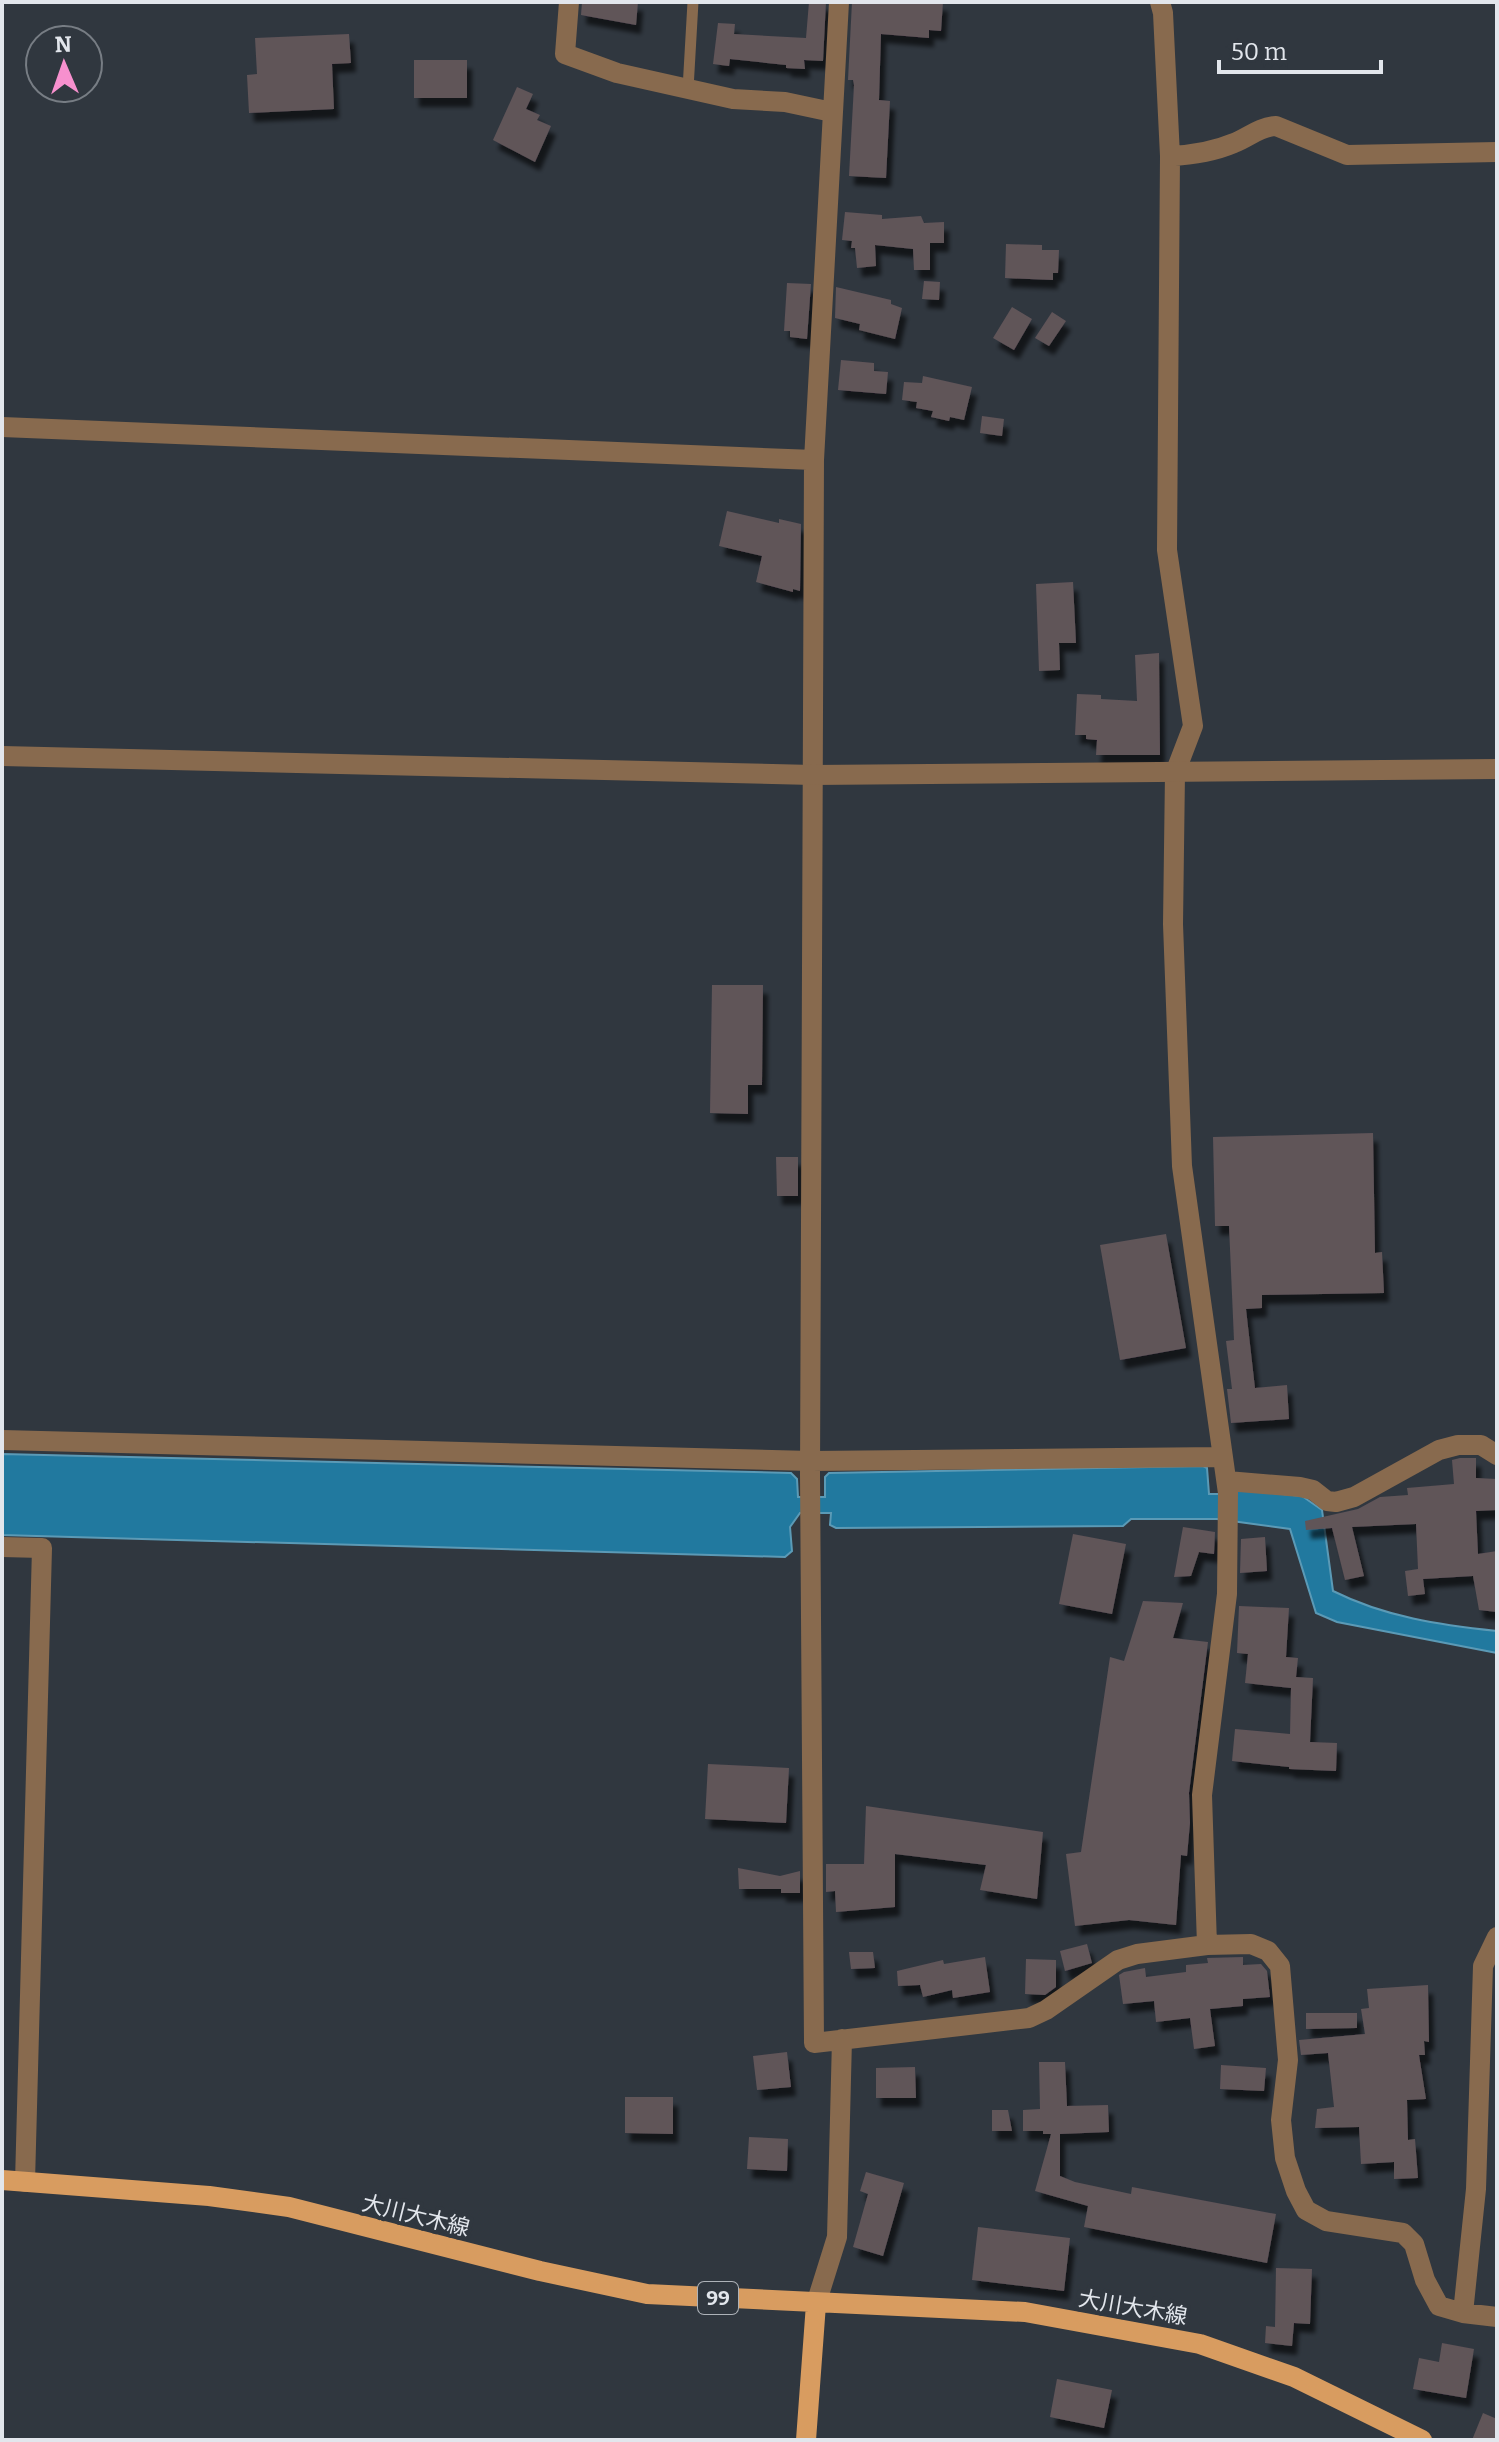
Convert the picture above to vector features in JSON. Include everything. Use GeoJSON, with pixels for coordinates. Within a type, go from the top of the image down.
{"type":"FeatureCollection","features":[{"type":"Feature","properties":{"kind":"main road","name":"大川大木線"},"geometry":{"type":"LineString","coordinates":[[2,2180],[209,2196],[289,2207],[540,2271],[647,2294],[1025,2312],[1200,2344],[1294,2377],[1422,2440]]}},
{"type":"Feature","properties":{"kind":"main road"},"geometry":{"type":"LineString","coordinates":[[806,2440],[816,2304]]}},
{"type":"Feature","properties":{"kind":"street"},"geometry":{"type":"LineString","coordinates":[[569,2],[565,54],[617,73],[733,99],[785,102],[832,112]]}},
{"type":"Feature","properties":{"kind":"street"},"geometry":{"type":"LineString","coordinates":[[839,2],[814,460],[811,1468],[814,2043],[1029,2018],[1046,2010],[1118,1960],[1137,1954],[1207,1945],[1251,1944],[1268,1951],[1280,1966],[1288,2060],[1281,2120],[1285,2158],[1306,2210],[1326,2221],[1403,2233],[1414,2244],[1425,2280],[1439,2306],[1463,2313],[1497,2317]]}},
{"type":"Feature","properties":{"kind":"street"},"geometry":{"type":"LineString","coordinates":[[1160,2],[1170,156],[1167,550],[1193,726],[1175,773],[1173,924],[1182,1166],[1227,1481],[1227,1594],[1202,1795],[1207,1945]]}},
{"type":"Feature","properties":{"kind":"street"},"geometry":{"type":"LineString","coordinates":[[1170,156],[1201,154],[1234,143],[1264,127],[1276,126],[1347,155],[1497,152]]}},
{"type":"Feature","properties":{"kind":"street"},"geometry":{"type":"LineString","coordinates":[[2,427],[814,460]]}},
{"type":"Feature","properties":{"kind":"street"},"geometry":{"type":"LineString","coordinates":[[2,756],[813,775],[1497,769]]}},
{"type":"Feature","properties":{"kind":"street"},"geometry":{"type":"LineString","coordinates":[[2,1440],[811,1468],[1222,1457]]}},
{"type":"Feature","properties":{"kind":"street"},"geometry":{"type":"LineString","coordinates":[[1227,1481],[1300,1487],[1313,1490],[1327,1501],[1336,1502],[1354,1497],[1439,1450],[1458,1445],[1481,1445],[1497,1455]]}},
{"type":"Feature","properties":{"kind":"street"},"geometry":{"type":"LineString","coordinates":[[2,1547],[42,1548],[25,2182]]}},
{"type":"Feature","properties":{"kind":"street"},"geometry":{"type":"LineString","coordinates":[[1463,2313],[1476,2189],[1483,1966],[1497,1937]]}},
{"type":"Feature","properties":{"kind":"street"},"geometry":{"type":"LineString","coordinates":[[816,2304],[837,2237],[842,2039]]}},
{"type":"Feature","properties":{"kind":"lane"},"geometry":{"type":"LineString","coordinates":[[688,89],[693,2]]}},
{"type":"Feature","properties":{"kind":"water"},"geometry":{"type":"Polygon","coordinates":[[[2,1454],[791,1473],[797,1479],[798,1497],[825,1497],[825,1477],[829,1473],[1203,1466],[1207,1468],[1209,1494],[1232,1494],[1233,1489],[1302,1496],[1322,1510],[1333,1591],[1413,1618],[1497,1631],[1497,1653],[1337,1622],[1316,1613],[1290,1529],[1217,1519],[1131,1519],[1123,1526],[836,1528],[830,1525],[831,1513],[800,1513],[790,1527],[792,1551],[785,1557],[2,1535],[2,1454]]]}},
{"type":"Feature","properties":{"kind":"building"},"geometry":{"type":"Polygon","coordinates":[[[582,2],[638,2],[636,25],[581,15],[582,2]]]}},
{"type":"Feature","properties":{"kind":"building"},"geometry":{"type":"Polygon","coordinates":[[[809,2],[826,2],[823,61],[804,60],[805,69],[730,59],[729,66],[713,64],[718,23],[735,24],[734,34],[806,38],[809,2]]]}},
{"type":"Feature","properties":{"kind":"building"},"geometry":{"type":"Polygon","coordinates":[[[852,2],[943,2],[941,31],[929,30],[929,38],[881,34],[879,100],[890,101],[886,178],[849,176],[854,85],[853,80],[848,80],[852,2]]]}},
{"type":"Feature","properties":{"kind":"building"},"geometry":{"type":"Polygon","coordinates":[[[349,34],[351,63],[332,64],[334,109],[249,113],[247,75],[257,74],[255,38],[349,34]]]}},
{"type":"Feature","properties":{"kind":"building"},"geometry":{"type":"Polygon","coordinates":[[[414,60],[467,60],[467,98],[414,98],[414,60]]]}},
{"type":"Feature","properties":{"kind":"building"},"geometry":{"type":"Polygon","coordinates":[[[517,87],[533,94],[526,109],[540,115],[537,120],[551,126],[535,162],[493,140],[517,87]]]}},
{"type":"Feature","properties":{"kind":"building"},"geometry":{"type":"Polygon","coordinates":[[[845,212],[882,215],[882,219],[921,216],[924,223],[944,222],[944,243],[930,243],[930,270],[914,270],[913,249],[875,245],[876,266],[857,268],[852,241],[842,240],[845,212]]]}},
{"type":"Feature","properties":{"kind":"building"},"geometry":{"type":"Polygon","coordinates":[[[1006,244],[1042,245],[1042,250],[1059,250],[1058,273],[1053,273],[1053,280],[1005,278],[1006,244]]]}},
{"type":"Feature","properties":{"kind":"building"},"geometry":{"type":"Polygon","coordinates":[[[924,281],[940,282],[939,300],[922,299],[924,281]]]}},
{"type":"Feature","properties":{"kind":"building"},"geometry":{"type":"Polygon","coordinates":[[[787,283],[811,284],[807,339],[790,337],[790,331],[784,331],[787,283]]]}},
{"type":"Feature","properties":{"kind":"building"},"geometry":{"type":"Polygon","coordinates":[[[836,287],[891,300],[891,304],[902,308],[895,339],[859,330],[860,324],[835,318],[836,287]]]}},
{"type":"Feature","properties":{"kind":"building"},"geometry":{"type":"Polygon","coordinates":[[[1012,307],[1032,319],[1014,350],[993,338],[1012,307]]]}},
{"type":"Feature","properties":{"kind":"building"},"geometry":{"type":"Polygon","coordinates":[[[1052,312],[1066,321],[1049,346],[1035,338],[1052,312]]]}},
{"type":"Feature","properties":{"kind":"building"},"geometry":{"type":"Polygon","coordinates":[[[841,360],[874,363],[874,371],[888,372],[886,394],[838,390],[841,360]]]}},
{"type":"Feature","properties":{"kind":"building"},"geometry":{"type":"Polygon","coordinates":[[[923,376],[972,387],[964,420],[931,417],[933,411],[916,408],[917,402],[902,400],[904,382],[922,383],[923,376]]]}},
{"type":"Feature","properties":{"kind":"building"},"geometry":{"type":"Polygon","coordinates":[[[982,416],[1004,419],[1002,436],[980,433],[982,416]]]}},
{"type":"Feature","properties":{"kind":"building"},"geometry":{"type":"Polygon","coordinates":[[[727,511],[779,523],[779,519],[801,524],[800,591],[756,582],[762,556],[719,546],[727,511]]]}},
{"type":"Feature","properties":{"kind":"building"},"geometry":{"type":"Polygon","coordinates":[[[1073,582],[1076,643],[1059,643],[1060,670],[1039,671],[1036,584],[1073,582]]]}},
{"type":"Feature","properties":{"kind":"building"},"geometry":{"type":"Polygon","coordinates":[[[1159,653],[1160,755],[1096,755],[1097,740],[1086,739],[1086,735],[1075,735],[1077,694],[1137,701],[1135,655],[1159,653]]]}},
{"type":"Feature","properties":{"kind":"building"},"geometry":{"type":"Polygon","coordinates":[[[712,985],[763,985],[762,1085],[748,1085],[748,1114],[710,1113],[712,985]]]}},
{"type":"Feature","properties":{"kind":"building"},"geometry":{"type":"Polygon","coordinates":[[[1373,1133],[1375,1253],[1382,1252],[1384,1293],[1262,1295],[1262,1308],[1246,1309],[1255,1388],[1287,1385],[1289,1419],[1231,1423],[1227,1389],[1232,1389],[1226,1341],[1234,1340],[1229,1226],[1215,1226],[1213,1137],[1373,1133]]]}},
{"type":"Feature","properties":{"kind":"building"},"geometry":{"type":"Polygon","coordinates":[[[776,1157],[798,1157],[798,1196],[777,1196],[776,1157]]]}},
{"type":"Feature","properties":{"kind":"building"},"geometry":{"type":"Polygon","coordinates":[[[1166,1234],[1186,1348],[1120,1360],[1100,1245],[1166,1234]]]}},
{"type":"Feature","properties":{"kind":"building"},"geometry":{"type":"Polygon","coordinates":[[[1476,1458],[1476,1478],[1497,1479],[1497,1510],[1476,1511],[1478,1554],[1497,1551],[1497,1612],[1479,1610],[1473,1576],[1423,1579],[1425,1594],[1408,1596],[1405,1571],[1418,1569],[1416,1524],[1352,1527],[1364,1576],[1345,1580],[1332,1528],[1306,1530],[1305,1521],[1358,1509],[1380,1497],[1408,1495],[1407,1488],[1454,1484],[1452,1460],[1476,1458]]]}},
{"type":"Feature","properties":{"kind":"building"},"geometry":{"type":"Polygon","coordinates":[[[1183,1527],[1215,1532],[1214,1554],[1199,1552],[1191,1576],[1174,1577],[1183,1527]]]}},
{"type":"Feature","properties":{"kind":"building"},"geometry":{"type":"Polygon","coordinates":[[[1073,1534],[1126,1544],[1112,1614],[1059,1604],[1073,1534]]]}},
{"type":"Feature","properties":{"kind":"building"},"geometry":{"type":"Polygon","coordinates":[[[1265,1537],[1267,1571],[1240,1573],[1241,1539],[1265,1537]]]}},
{"type":"Feature","properties":{"kind":"building"},"geometry":{"type":"Polygon","coordinates":[[[1143,1601],[1183,1603],[1173,1638],[1208,1642],[1189,1793],[1187,1856],[1181,1855],[1176,1925],[1129,1920],[1075,1926],[1066,1854],[1081,1852],[1110,1657],[1124,1661],[1143,1601]]]}},
{"type":"Feature","properties":{"kind":"building"},"geometry":{"type":"Polygon","coordinates":[[[1239,1606],[1289,1608],[1286,1657],[1298,1658],[1296,1677],[1313,1678],[1310,1742],[1337,1743],[1336,1771],[1289,1769],[1232,1761],[1235,1729],[1290,1734],[1291,1688],[1245,1683],[1248,1654],[1237,1653],[1239,1606]]]}},
{"type":"Feature","properties":{"kind":"building"},"geometry":{"type":"Polygon","coordinates":[[[708,1764],[789,1768],[786,1823],[705,1819],[708,1764]]]}},
{"type":"Feature","properties":{"kind":"building"},"geometry":{"type":"Polygon","coordinates":[[[866,1806],[1043,1832],[1037,1899],[980,1890],[986,1865],[895,1854],[895,1907],[836,1912],[835,1891],[826,1892],[826,1864],[864,1864],[866,1806]]]}},
{"type":"Feature","properties":{"kind":"building"},"geometry":{"type":"Polygon","coordinates":[[[738,1868],[780,1876],[800,1871],[800,1893],[781,1893],[781,1889],[739,1889],[738,1868]]]}},
{"type":"Feature","properties":{"kind":"building"},"geometry":{"type":"Polygon","coordinates":[[[1087,1944],[1092,1963],[1065,1971],[1060,1951],[1087,1944]]]}},
{"type":"Feature","properties":{"kind":"building"},"geometry":{"type":"Polygon","coordinates":[[[849,1952],[873,1952],[875,1968],[851,1969],[849,1952]]]}},
{"type":"Feature","properties":{"kind":"building"},"geometry":{"type":"Polygon","coordinates":[[[985,1957],[990,1992],[953,1998],[952,1990],[923,1997],[920,1985],[898,1986],[897,1971],[943,1960],[944,1964],[985,1957]]]}},
{"type":"Feature","properties":{"kind":"building"},"geometry":{"type":"Polygon","coordinates":[[[1243,1957],[1243,1965],[1261,1964],[1267,1971],[1270,1997],[1243,1999],[1243,2006],[1210,2009],[1215,2046],[1194,2049],[1190,2018],[1156,2022],[1154,2001],[1123,2004],[1119,1975],[1124,1972],[1145,1968],[1146,1977],[1186,1972],[1186,1965],[1208,1963],[1207,1958],[1243,1957]]]}},
{"type":"Feature","properties":{"kind":"building"},"geometry":{"type":"Polygon","coordinates":[[[1026,1959],[1056,1960],[1056,1987],[1045,1995],[1025,1994],[1026,1959]]]}},
{"type":"Feature","properties":{"kind":"building"},"geometry":{"type":"Polygon","coordinates":[[[1428,1985],[1429,2042],[1424,2041],[1425,2055],[1419,2055],[1426,2099],[1407,2100],[1408,2140],[1415,2139],[1418,2178],[1394,2179],[1394,2162],[1361,2164],[1359,2127],[1315,2128],[1317,2109],[1334,2107],[1328,2053],[1301,2055],[1299,2040],[1365,2034],[1361,2009],[1369,2008],[1367,1989],[1428,1985]]]}},
{"type":"Feature","properties":{"kind":"building"},"geometry":{"type":"Polygon","coordinates":[[[1306,2013],[1357,2013],[1357,2028],[1306,2029],[1306,2013]]]}},
{"type":"Feature","properties":{"kind":"building"},"geometry":{"type":"Polygon","coordinates":[[[787,2052],[791,2087],[757,2090],[753,2056],[787,2052]]]}},
{"type":"Feature","properties":{"kind":"building"},"geometry":{"type":"Polygon","coordinates":[[[1039,2062],[1065,2062],[1067,2106],[1108,2105],[1109,2132],[1060,2134],[1060,2176],[1131,2194],[1132,2187],[1276,2214],[1267,2263],[1084,2227],[1088,2206],[1035,2191],[1051,2134],[1023,2131],[1023,2110],[1040,2109],[1039,2062]]]}},
{"type":"Feature","properties":{"kind":"building"},"geometry":{"type":"Polygon","coordinates":[[[1221,2065],[1266,2068],[1264,2091],[1220,2089],[1221,2065]]]}},
{"type":"Feature","properties":{"kind":"building"},"geometry":{"type":"Polygon","coordinates":[[[915,2067],[916,2098],[876,2098],[876,2068],[915,2067]]]}},
{"type":"Feature","properties":{"kind":"building"},"geometry":{"type":"Polygon","coordinates":[[[625,2097],[673,2097],[673,2134],[625,2133],[625,2097]]]}},
{"type":"Feature","properties":{"kind":"building"},"geometry":{"type":"Polygon","coordinates":[[[992,2110],[1008,2110],[1012,2131],[992,2131],[992,2110]]]}},
{"type":"Feature","properties":{"kind":"building"},"geometry":{"type":"Polygon","coordinates":[[[749,2137],[788,2139],[787,2171],[747,2169],[749,2137]]]}},
{"type":"Feature","properties":{"kind":"building"},"geometry":{"type":"Polygon","coordinates":[[[866,2172],[904,2183],[883,2256],[853,2247],[868,2194],[860,2191],[866,2172]]]}},
{"type":"Feature","properties":{"kind":"building"},"geometry":{"type":"Polygon","coordinates":[[[978,2227],[1070,2238],[1064,2291],[972,2280],[978,2227]]]}},
{"type":"Feature","properties":{"kind":"building"},"geometry":{"type":"Polygon","coordinates":[[[1276,2268],[1312,2269],[1310,2324],[1294,2323],[1292,2346],[1265,2343],[1266,2326],[1275,2327],[1276,2268]]]}},
{"type":"Feature","properties":{"kind":"building"},"geometry":{"type":"Polygon","coordinates":[[[1442,2343],[1474,2349],[1466,2398],[1413,2389],[1419,2358],[1439,2362],[1442,2343]]]}},
{"type":"Feature","properties":{"kind":"building"},"geometry":{"type":"Polygon","coordinates":[[[1057,2379],[1112,2390],[1104,2428],[1050,2417],[1057,2379]]]}},
{"type":"Feature","properties":{"kind":"building"},"geometry":{"type":"Polygon","coordinates":[[[1483,2413],[1497,2419],[1497,2440],[1472,2440],[1483,2413]]]}}]}
